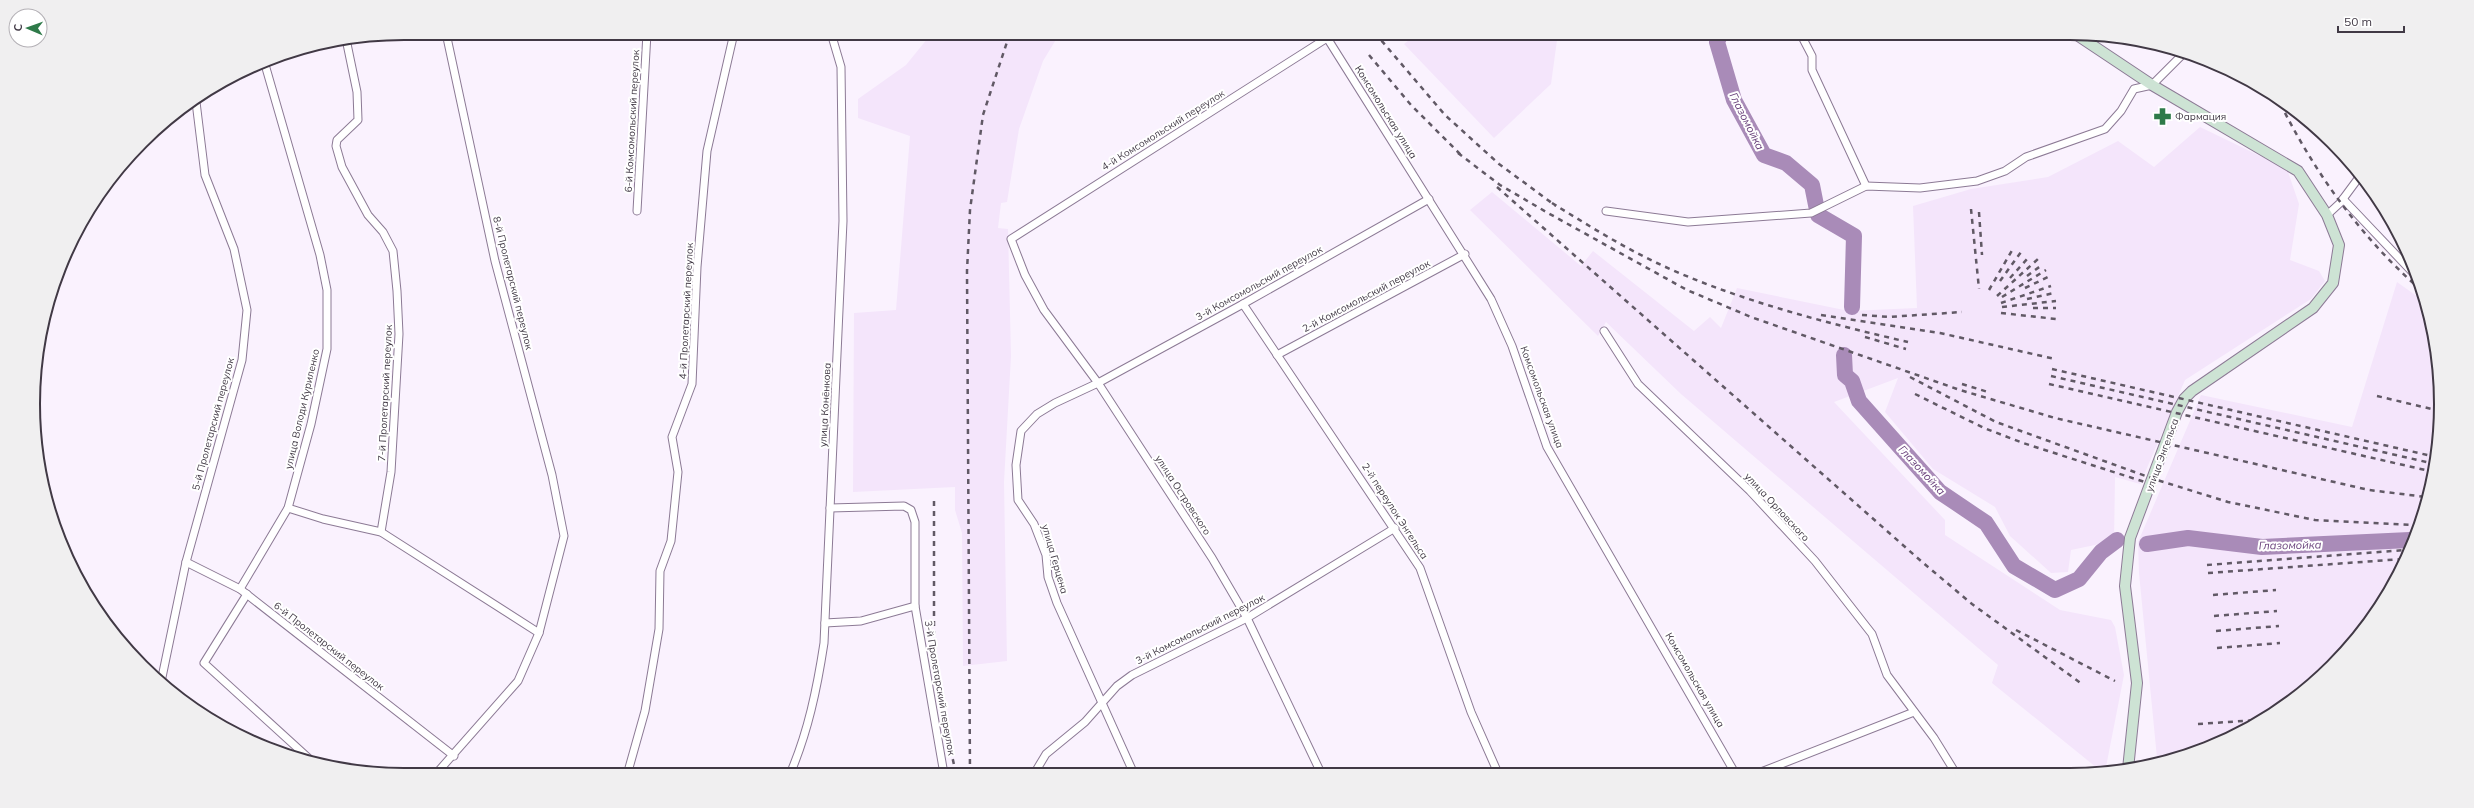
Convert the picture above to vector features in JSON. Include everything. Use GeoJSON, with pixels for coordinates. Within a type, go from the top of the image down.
{"type":"FeatureCollection","features":[{"type":"Feature","properties":{"kind":"street","name":"8-й Пролетарский переулок"},"geometry":{"type":"LineString","coordinates":[[448,40],[495,260],[552,475],[564,536],[538,633]]}},
{"type":"Feature","properties":{"kind":"street","name":"6-й Комсомольский переулок"},"geometry":{"type":"LineString","coordinates":[[637,211],[647,40]]}},
{"type":"Feature","properties":{"kind":"street","name":"4-й Пролетарский переулок"},"geometry":{"type":"LineString","coordinates":[[629,768],[645,711],[659,629],[660,571],[671,541],[678,472],[672,437],[692,384],[697,267],[707,151],[732,40]]}},
{"type":"Feature","properties":{"kind":"street","name":"улица Конёнкова"},"geometry":{"type":"LineString","coordinates":[[793,768],[801,749],[816,696],[825,623],[843,221],[841,67],[833,40]]}},
{"type":"Feature","properties":{"kind":"street","name":"4-й Комсомольский переулок"},"geometry":{"type":"LineString","coordinates":[[1011,239],[1317,40]]}},
{"type":"Feature","properties":{"kind":"street","name":"Комсомольская улица"},"geometry":{"type":"LineString","coordinates":[[1328,40],[1465,254],[1491,299],[1512,346],[1547,447],[1733,768]]}},
{"type":"Feature","properties":{"kind":"street"},"geometry":{"type":"LineString","coordinates":[[1804,40],[1812,56],[1812,70],[1866,186]]}},
{"type":"Feature","properties":{"kind":"street","name":"улица Энгельса"},"geometry":{"type":"LineString","coordinates":[[2085,41],[2152,85],[2298,170],[2327,215],[2339,245],[2333,283],[2313,308],[2184,399],[2177,412],[2130,538],[2125,586],[2137,683],[2129,763]]}},
{"type":"Feature","properties":{"kind":"street","name":"7-й Пролетарский переулок"},"geometry":{"type":"LineString","coordinates":[[347,45],[357,92],[358,120],[337,140],[336,146],[342,167],[368,215],[384,232],[392,251],[397,291],[399,334],[391,472],[381,532]]}},
{"type":"Feature","properties":{"kind":"street"},"geometry":{"type":"LineString","coordinates":[[1606,211],[1688,222],[1812,213],[1866,186],[1920,188],[1977,181],[2004,171],[2026,157],[2105,129],[2121,111],[2134,89],[2152,85],[2180,57]]}},
{"type":"Feature","properties":{"kind":"street","name":"улица Володи Куриленко"},"geometry":{"type":"LineString","coordinates":[[240,589],[288,508],[311,424],[328,348],[327,290],[320,255],[266,68]]}},
{"type":"Feature","properties":{"kind":"street","name":"5-й Пролетарский переулок"},"geometry":{"type":"LineString","coordinates":[[162,676],[186,562],[242,360],[247,310],[234,248],[205,175],[196,105]]}},
{"type":"Feature","properties":{"kind":"street"},"geometry":{"type":"LineString","coordinates":[[2327,215],[2343,199],[2357,180]]}},
{"type":"Feature","properties":{"kind":"street","name":"3-й Комсомольский переулок"},"geometry":{"type":"LineString","coordinates":[[1098,383],[1243,304],[1429,199]]}},
{"type":"Feature","properties":{"kind":"street"},"geometry":{"type":"LineString","coordinates":[[2343,199],[2406,266]]}},
{"type":"Feature","properties":{"kind":"street","name":"улица Островского"},"geometry":{"type":"LineString","coordinates":[[1011,239],[1025,275],[1044,310],[1098,383],[1212,558],[1247,618],[1319,768]]}},
{"type":"Feature","properties":{"kind":"street","name":"2-й Комсомольский переулок"},"geometry":{"type":"LineString","coordinates":[[1277,356],[1465,254]]}},
{"type":"Feature","properties":{"kind":"street","name":"2-й переулок Энгельса"},"geometry":{"type":"LineString","coordinates":[[1243,304],[1395,528],[1420,568],[1471,712],[1496,768]]}},
{"type":"Feature","properties":{"kind":"street","name":"улица Орловского"},"geometry":{"type":"LineString","coordinates":[[1604,331],[1638,384],[1750,491],[1819,567],[1872,634],[1887,675],[1934,738],[1953,768]]}},
{"type":"Feature","properties":{"kind":"street","name":"улица Герцена"},"geometry":{"type":"LineString","coordinates":[[1098,383],[1055,403],[1037,414],[1021,431],[1016,464],[1018,500],[1034,524],[1046,555],[1048,577],[1058,603],[1131,768]]}},
{"type":"Feature","properties":{"kind":"street","name":"3-й Пролетарский переулок"},"geometry":{"type":"LineString","coordinates":[[830,508],[904,506],[911,510],[915,522],[915,606],[943,768]]}},
{"type":"Feature","properties":{"kind":"street"},"geometry":{"type":"LineString","coordinates":[[288,508],[323,519],[381,532],[538,633],[518,681],[442,768]]}},
{"type":"Feature","properties":{"kind":"street","name":"3-й Комсомольский переулок"},"geometry":{"type":"LineString","coordinates":[[1038,768],[1046,754],[1085,722],[1117,686],[1132,675],[1247,618],[1395,528]]}},
{"type":"Feature","properties":{"kind":"street","name":"6-й Пролетарский переулок"},"geometry":{"type":"LineString","coordinates":[[186,562],[247,594],[454,756]]}},
{"type":"Feature","properties":{"kind":"street"},"geometry":{"type":"LineString","coordinates":[[247,594],[204,663],[304,754]]}},
{"type":"Feature","properties":{"kind":"street"},"geometry":{"type":"LineString","coordinates":[[825,623],[860,621],[915,606]]}},
{"type":"Feature","properties":{"kind":"street"},"geometry":{"type":"LineString","coordinates":[[1771,768],[1914,712]]}},
{"type":"Feature","properties":{"kind":"shaded area"},"geometry":{"type":"Polygon","coordinates":[[[926,40],[1056,40],[1043,61],[1019,129],[1007,202],[1001,203],[998,228],[1008,229],[1011,356],[1004,482],[1007,661],[963,666],[962,533],[955,510],[955,487],[853,492],[854,313],[896,310],[910,136],[858,118],[858,99],[906,65],[926,40]]]}},
{"type":"Feature","properties":{"kind":"shaded area"},"geometry":{"type":"Polygon","coordinates":[[[1409,40],[1557,40],[1551,84],[1494,138],[1404,44],[1409,40]]]}},
{"type":"Feature","properties":{"kind":"shaded area"},"geometry":{"type":"Polygon","coordinates":[[[2200,127],[2287,169],[2299,204],[2290,260],[2319,271],[2325,281],[2311,299],[2185,380],[2140,484],[2115,477],[2114,541],[2071,550],[2068,572],[2051,573],[2010,536],[1995,507],[1933,469],[1885,412],[1898,378],[1834,402],[1945,520],[1945,535],[2060,610],[2111,620],[2115,627],[2124,675],[2106,766],[2096,767],[1992,683],[1998,665],[1681,394],[1606,322],[1598,336],[1470,210],[1492,192],[1581,266],[1593,251],[1694,331],[1710,317],[1721,328],[1737,288],[1849,311],[1917,308],[1913,206],[1971,189],[2048,177],[2118,141],[2154,167],[2200,127]]]}},
{"type":"Feature","properties":{"kind":"shaded area"},"geometry":{"type":"Polygon","coordinates":[[[2397,282],[2418,297],[2422,310],[2431,356],[2434,404],[2431,452],[2422,498],[2415,521],[2396,565],[2373,606],[2359,626],[2344,644],[2310,678],[2292,693],[2272,707],[2231,730],[2187,749],[2157,758],[2139,573],[2138,542],[2201,395],[2352,427],[2397,282]]]}},
{"type":"Feature","properties":{"kind":"waterway","name":"Глазомойка"},"geometry":{"type":"LineString","coordinates":[[1718,40],[1717,42],[1734,100],[1764,155],[1786,163],[1812,185],[1818,215],[1854,236],[1852,307]]}},
{"type":"Feature","properties":{"kind":"waterway","name":"Глазомойка"},"geometry":{"type":"LineString","coordinates":[[1844,355],[1845,375],[1852,381],[1859,401],[1940,492],[1986,523],[2014,566],[2055,590],[2079,579],[2101,552],[2117,540]]}},
{"type":"Feature","properties":{"kind":"waterway","name":"Глазомойка"},"geometry":{"type":"LineString","coordinates":[[2147,544],[2188,538],[2262,547],[2407,540]]}},
{"type":"Feature","properties":{"kind":"railway"},"geometry":{"type":"LineString","coordinates":[[970,768],[967,271],[970,210],[983,115],[1008,40]]}},
{"type":"Feature","properties":{"kind":"railway"},"geometry":{"type":"LineString","coordinates":[[1381,40],[1445,115],[1499,164],[1556,206]]}},
{"type":"Feature","properties":{"kind":"railway"},"geometry":{"type":"LineString","coordinates":[[1369,55],[1411,105],[1461,155]]}},
{"type":"Feature","properties":{"kind":"railway"},"geometry":{"type":"LineString","coordinates":[[2283,109],[2305,149],[2339,200],[2377,247],[2413,283]]}},
{"type":"Feature","properties":{"kind":"railway"},"geometry":{"type":"LineString","coordinates":[[1458,153],[1500,185],[1548,213],[1687,290],[1751,317],[1960,390],[2055,418],[2369,490],[2422,497]]}},
{"type":"Feature","properties":{"kind":"railway"},"geometry":{"type":"LineString","coordinates":[[1497,187],[1921,561],[1972,604],[2082,684]]}},
{"type":"Feature","properties":{"kind":"railway"},"geometry":{"type":"LineString","coordinates":[[1552,203],[1630,249],[1686,276],[1780,309],[1845,327],[1908,342]]}},
{"type":"Feature","properties":{"kind":"railway"},"geometry":{"type":"LineString","coordinates":[[1971,209],[1979,289]]}},
{"type":"Feature","properties":{"kind":"railway"},"geometry":{"type":"LineString","coordinates":[[1979,212],[1982,255]]}},
{"type":"Feature","properties":{"kind":"railway"},"geometry":{"type":"LineString","coordinates":[[1989,290],[2014,247]]}},
{"type":"Feature","properties":{"kind":"railway"},"geometry":{"type":"LineString","coordinates":[[2000,281],[2021,252]]}},
{"type":"Feature","properties":{"kind":"railway"},"geometry":{"type":"LineString","coordinates":[[2010,278],[2028,258]]}},
{"type":"Feature","properties":{"kind":"railway"},"geometry":{"type":"LineString","coordinates":[[1997,296],[2038,259]]}},
{"type":"Feature","properties":{"kind":"railway"},"geometry":{"type":"LineString","coordinates":[[2027,276],[2042,265]]}},
{"type":"Feature","properties":{"kind":"railway"},"geometry":{"type":"LineString","coordinates":[[2002,297],[2046,270]]}},
{"type":"Feature","properties":{"kind":"railway"},"geometry":{"type":"LineString","coordinates":[[2025,288],[2048,277]]}},
{"type":"Feature","properties":{"kind":"railway"},"geometry":{"type":"LineString","coordinates":[[2001,303],[2051,286]]}},
{"type":"Feature","properties":{"kind":"railway"},"geometry":{"type":"LineString","coordinates":[[2027,299],[2054,293]]}},
{"type":"Feature","properties":{"kind":"railway"},"geometry":{"type":"LineString","coordinates":[[2002,307],[2056,301]]}},
{"type":"Feature","properties":{"kind":"railway"},"geometry":{"type":"LineString","coordinates":[[2033,308],[2056,308]]}},
{"type":"Feature","properties":{"kind":"railway"},"geometry":{"type":"LineString","coordinates":[[1862,315],[1889,317],[1962,312]]}},
{"type":"Feature","properties":{"kind":"railway"},"geometry":{"type":"LineString","coordinates":[[2001,313],[2056,319]]}},
{"type":"Feature","properties":{"kind":"railway"},"geometry":{"type":"LineString","coordinates":[[1821,315],[1940,333],[2055,359]]}},
{"type":"Feature","properties":{"kind":"railway"},"geometry":{"type":"LineString","coordinates":[[1865,337],[1906,349]]}},
{"type":"Feature","properties":{"kind":"railway"},"geometry":{"type":"LineString","coordinates":[[2052,369],[2430,456]]}},
{"type":"Feature","properties":{"kind":"railway"},"geometry":{"type":"LineString","coordinates":[[2051,376],[2429,463]]}},
{"type":"Feature","properties":{"kind":"railway"},"geometry":{"type":"LineString","coordinates":[[1910,377],[1996,422],[2154,479],[2228,502],[2315,520],[2413,525]]}},
{"type":"Feature","properties":{"kind":"railway"},"geometry":{"type":"LineString","coordinates":[[1962,384],[1988,392]]}},
{"type":"Feature","properties":{"kind":"railway"},"geometry":{"type":"LineString","coordinates":[[2049,384],[2428,471]]}},
{"type":"Feature","properties":{"kind":"railway"},"geometry":{"type":"LineString","coordinates":[[1915,394],[1984,428],[2023,443],[2148,483]]}},
{"type":"Feature","properties":{"kind":"railway"},"geometry":{"type":"LineString","coordinates":[[2377,396],[2434,410]]}},
{"type":"Feature","properties":{"kind":"railway"},"geometry":{"type":"LineString","coordinates":[[934,501],[934,658],[936,682],[955,768]]}},
{"type":"Feature","properties":{"kind":"railway"},"geometry":{"type":"LineString","coordinates":[[2207,565],[2403,550]]}},
{"type":"Feature","properties":{"kind":"railway"},"geometry":{"type":"LineString","coordinates":[[2208,573],[2399,559]]}},
{"type":"Feature","properties":{"kind":"railway"},"geometry":{"type":"LineString","coordinates":[[2213,595],[2276,590]]}},
{"type":"Feature","properties":{"kind":"railway"},"geometry":{"type":"LineString","coordinates":[[2214,616],[2277,611]]}},
{"type":"Feature","properties":{"kind":"railway"},"geometry":{"type":"LineString","coordinates":[[2216,631],[2279,626]]}},
{"type":"Feature","properties":{"kind":"railway"},"geometry":{"type":"LineString","coordinates":[[2016,630],[2115,681]]}},
{"type":"Feature","properties":{"kind":"railway"},"geometry":{"type":"LineString","coordinates":[[2217,648],[2280,643]]}},
{"type":"Feature","properties":{"kind":"railway"},"geometry":{"type":"LineString","coordinates":[[2198,724],[2249,721]]}},
{"type":"Feature","properties":{"kind":"place","name":"Фармация"},"geometry":{"type":"Point","coordinates":[2162,116]}}]}
